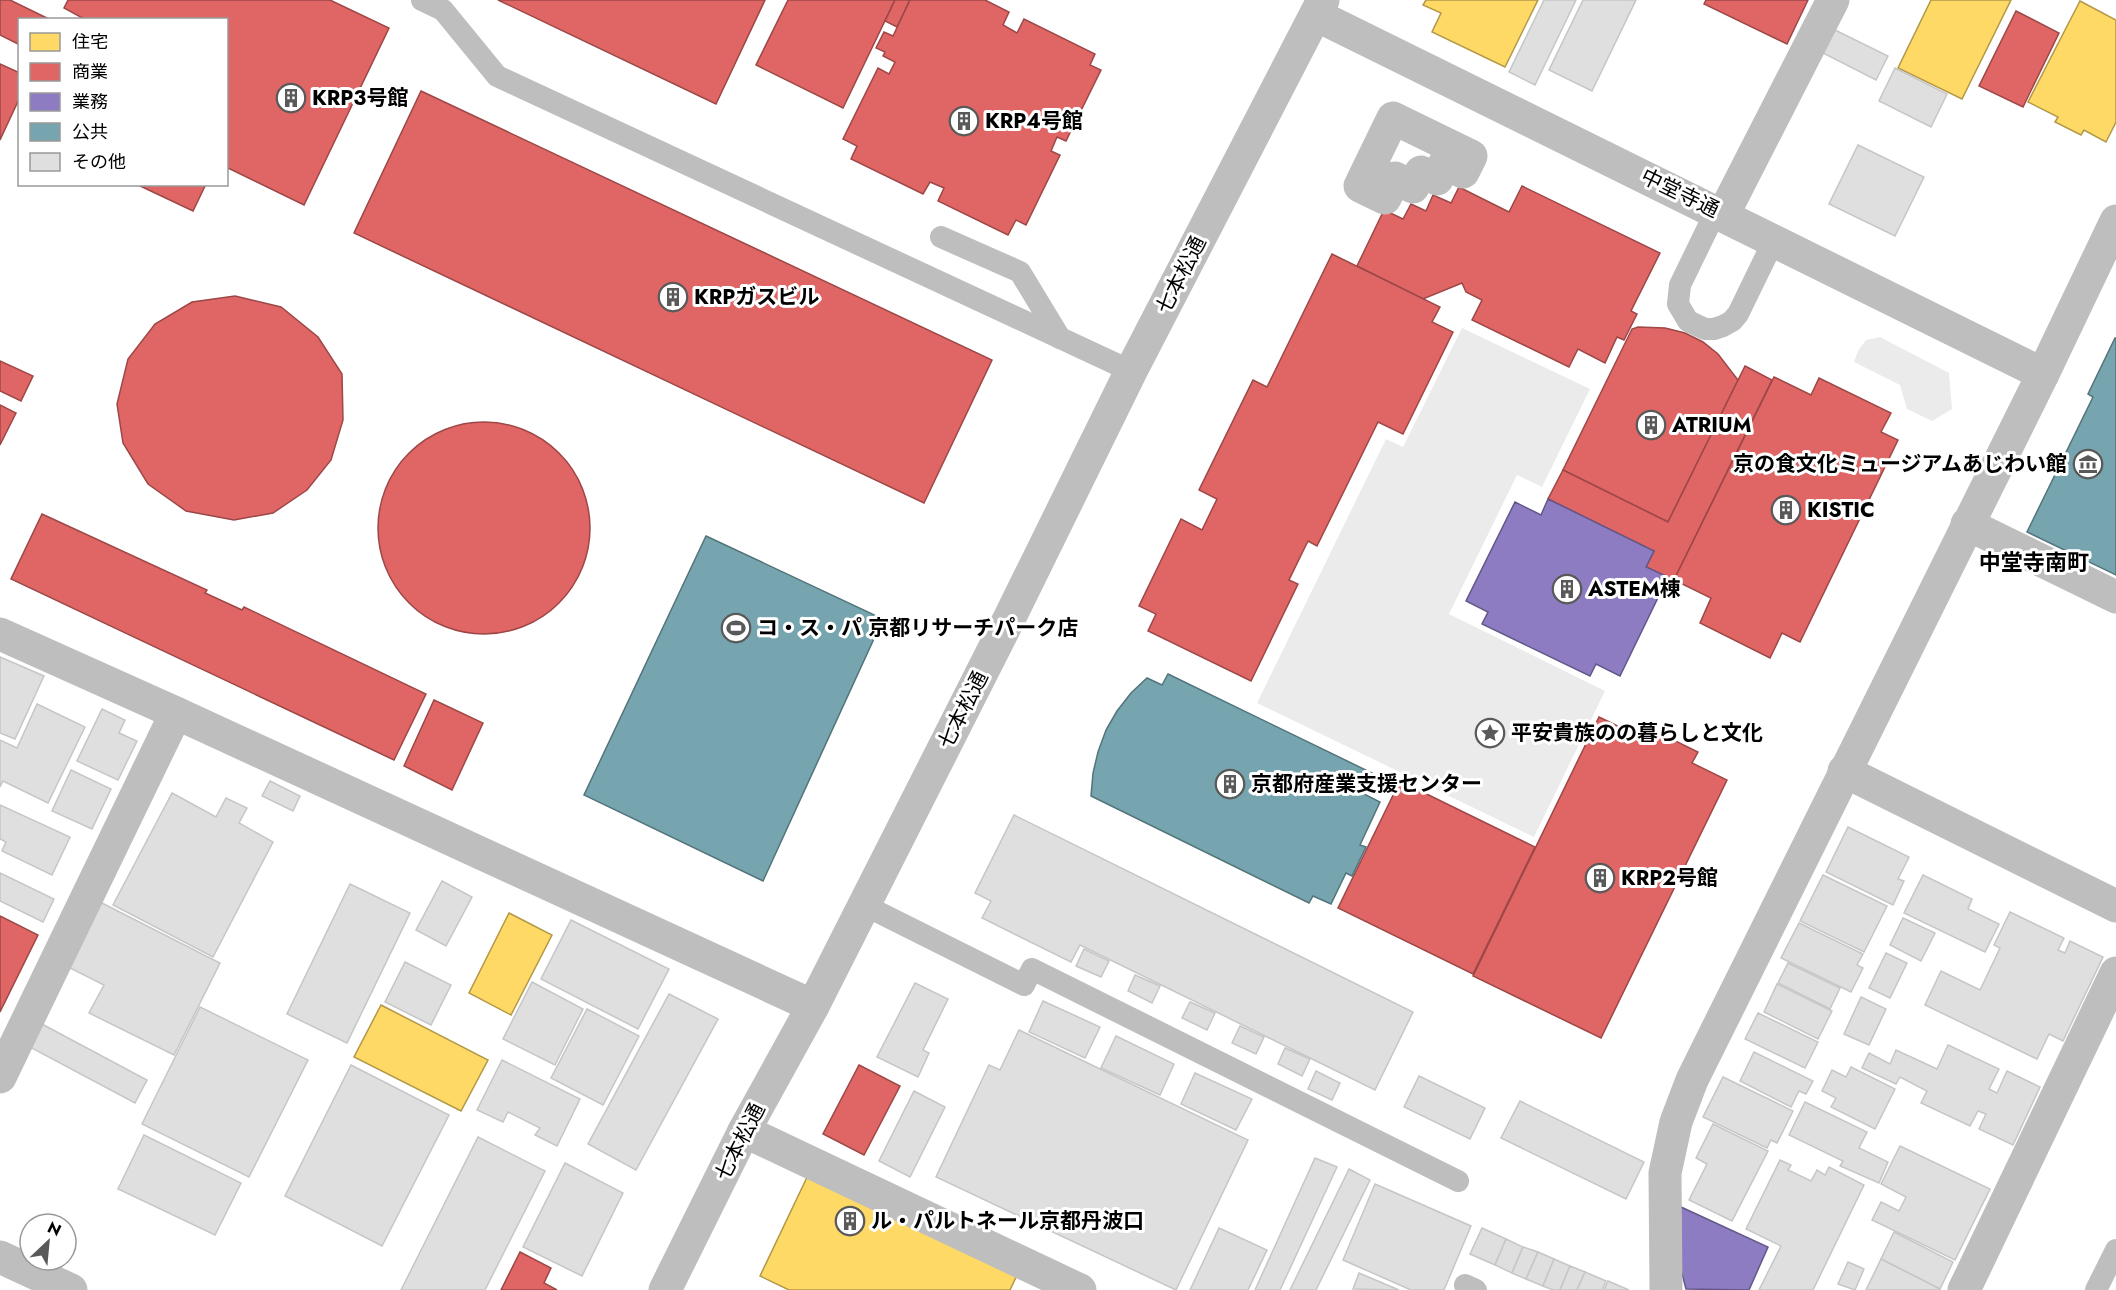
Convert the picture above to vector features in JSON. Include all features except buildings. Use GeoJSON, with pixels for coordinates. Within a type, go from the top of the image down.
{"type":"FeatureCollection","features":[{"type":"Feature","properties":{"kind":"street"},"geometry":{"type":"LineString","coordinates":[[1720,213],[1833,0]]}},
{"type":"Feature","properties":{"kind":"street","name":"中堂寺通"},"geometry":{"type":"LineString","coordinates":[[1320,7],[1720,213],[2043,374]]}},
{"type":"Feature","properties":{"kind":"street","name":"七本松通"},"geometry":{"type":"LineString","coordinates":[[665,1290],[744,1131],[813,1006],[1131,371],[1320,7]]}},
{"type":"Feature","properties":{"kind":"street"},"geometry":{"type":"LineString","coordinates":[[1666,1290],[1665,1173],[1676,1122],[1692,1080],[2043,374],[2116,221]]}},
{"type":"Feature","properties":{"kind":"street"},"geometry":{"type":"LineString","coordinates":[[1967,524],[2116,597]]}},
{"type":"Feature","properties":{"kind":"street"},"geometry":{"type":"LineString","coordinates":[[0,634],[813,1006]]}},
{"type":"Feature","properties":{"kind":"street"},"geometry":{"type":"LineString","coordinates":[[0,1077],[176,713]]}},
{"type":"Feature","properties":{"kind":"street"},"geometry":{"type":"LineString","coordinates":[[1844,771],[2116,906]]}},
{"type":"Feature","properties":{"kind":"street"},"geometry":{"type":"LineString","coordinates":[[1964,1290],[2116,973]]}},
{"type":"Feature","properties":{"kind":"street"},"geometry":{"type":"LineString","coordinates":[[744,1131],[1080,1290]]}},
{"type":"Feature","properties":{"kind":"street"},"geometry":{"type":"LineString","coordinates":[[0,1257],[71,1290]]}},
{"type":"Feature","properties":{"kind":"lane"},"geometry":{"type":"LineString","coordinates":[[422,0],[445,5],[497,76],[1131,371]]}},
{"type":"Feature","properties":{"kind":"lane"},"geometry":{"type":"LineString","coordinates":[[1720,213],[1680,285],[1678,304],[1682,313],[1696,326],[1714,329],[1732,321],[1738,314],[1774,240]]}},
{"type":"Feature","properties":{"kind":"lane"},"geometry":{"type":"LineString","coordinates":[[941,237],[1020,272],[1060,338]]}},
{"type":"Feature","properties":{"kind":"lane"},"geometry":{"type":"LineString","coordinates":[[864,905],[1024,985],[1032,969],[1458,1181]]}},
{"type":"Feature","properties":{"kind":"lane"},"geometry":{"type":"LineString","coordinates":[[2096,1290],[2116,1250]]}},
{"type":"Feature","properties":{"kind":"shaded area"},"geometry":{"type":"Polygon","coordinates":[[[1462,328],[1590,389],[1542,487],[1517,475],[1449,614],[1605,691],[1534,837],[1257,703],[1386,439],[1403,447],[1462,328]]]}},
{"type":"Feature","properties":{"kind":"shaded area"},"geometry":{"type":"Polygon","coordinates":[[[1880,337],[1949,373],[1952,409],[1932,421],[1907,409],[1900,385],[1854,362],[1866,340],[1880,337]]]}},
{"type":"Feature","properties":{"kind":"place","name":"KRP3号館"},"geometry":{"type":"Point","coordinates":[291,98]}},
{"type":"Feature","properties":{"kind":"place","name":"KRP4号館"},"geometry":{"type":"Point","coordinates":[964,121]}},
{"type":"Feature","properties":{"kind":"place","name":"KRPガスビル"},"geometry":{"type":"Point","coordinates":[673,297]}},
{"type":"Feature","properties":{"kind":"place","name":"ATRIUM"},"geometry":{"type":"Point","coordinates":[1651,425]}},
{"type":"Feature","properties":{"kind":"place","name":"京の食文化ミュージアムあじわい館"},"geometry":{"type":"Point","coordinates":[2088,464]}},
{"type":"Feature","properties":{"kind":"place","name":"KISTIC"},"geometry":{"type":"Point","coordinates":[1786,510]}},
{"type":"Feature","properties":{"kind":"place","name":"ASTEM棟"},"geometry":{"type":"Point","coordinates":[1567,589]}},
{"type":"Feature","properties":{"kind":"place","name":"コ・ス・パ 京都リサーチパーク店"},"geometry":{"type":"Point","coordinates":[736,628]}},
{"type":"Feature","properties":{"kind":"place","name":"平安貴族のの暮らしと文化"},"geometry":{"type":"Point","coordinates":[1490,733]}},
{"type":"Feature","properties":{"kind":"place","name":"京都府産業支援センター"},"geometry":{"type":"Point","coordinates":[1230,784]}},
{"type":"Feature","properties":{"kind":"place","name":"KRP2号館"},"geometry":{"type":"Point","coordinates":[1600,878]}},
{"type":"Feature","properties":{"kind":"place","name":"ル・パルトネール京都丹波口"},"geometry":{"type":"Point","coordinates":[850,1221]}},
{"type":"Feature","properties":{"kind":"district","name":"中堂寺南町"},"geometry":{"type":"Point","coordinates":[2034,562]}}]}
